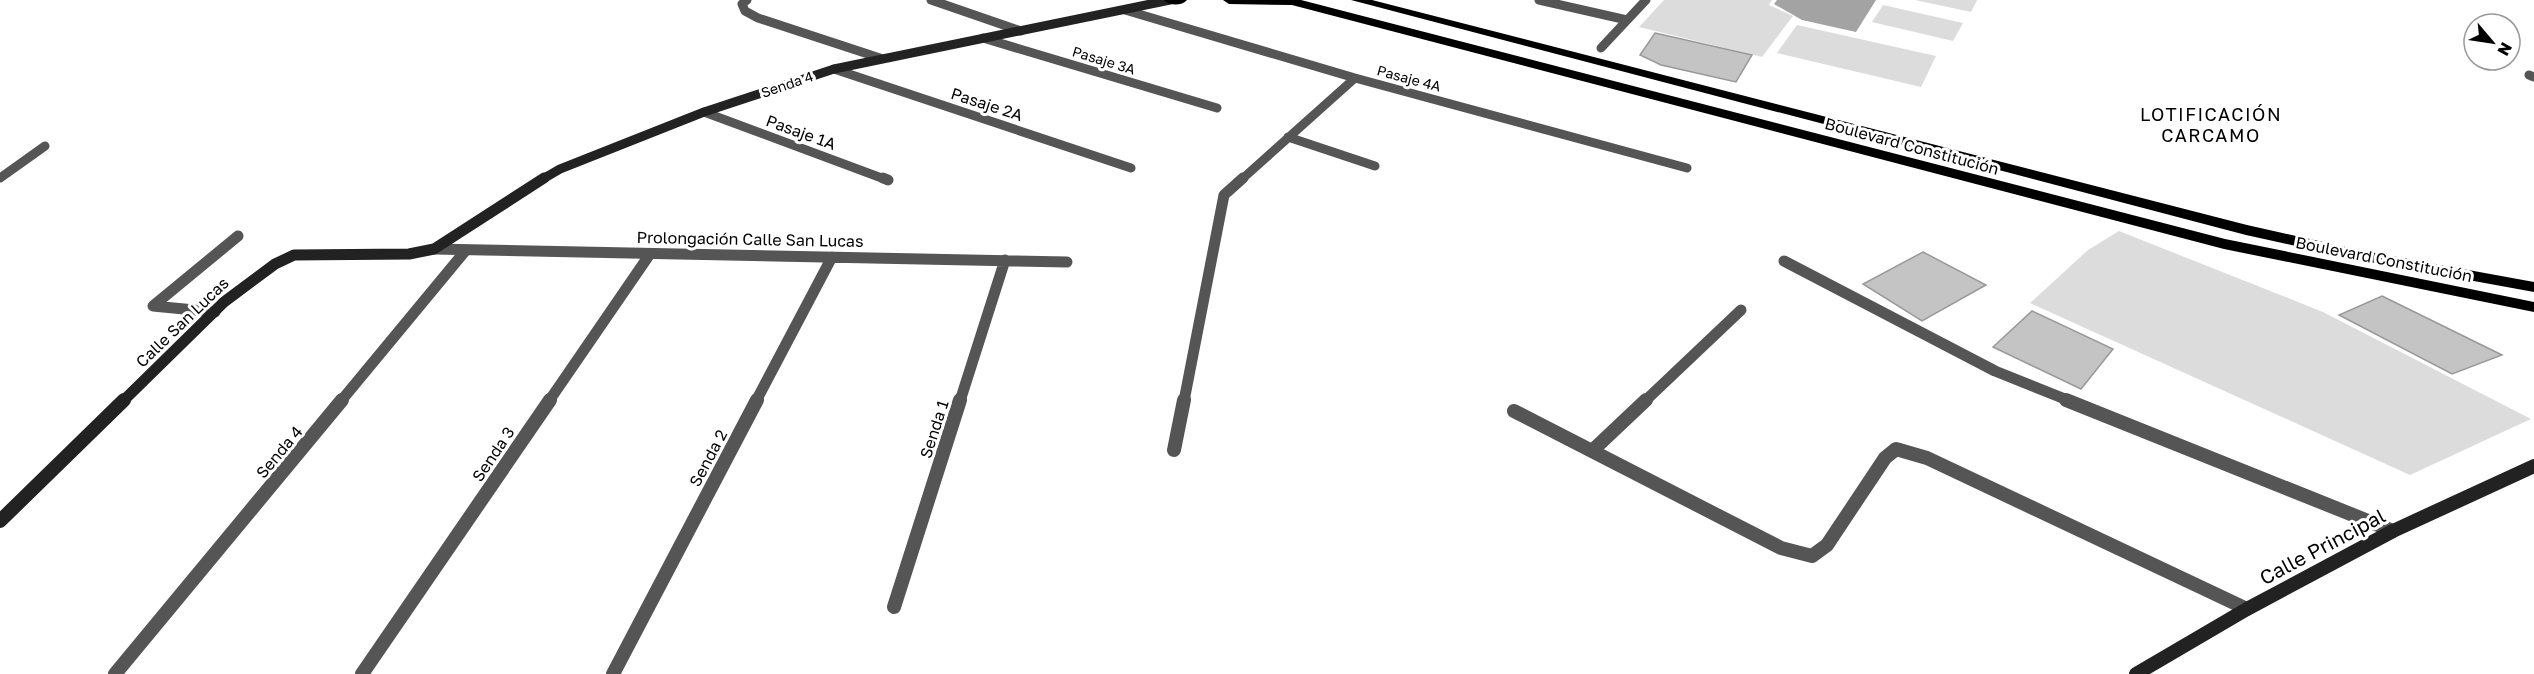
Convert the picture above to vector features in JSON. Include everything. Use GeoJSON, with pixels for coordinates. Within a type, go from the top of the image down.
{"type":"FeatureCollection","features":[{"type":"Feature","properties":{"kind":"highway"},"geometry":{"type":"LineString","coordinates":[[1170,0],[1181,0]]}},
{"type":"Feature","properties":{"kind":"highway","name":"Boulevard Constitución"},"geometry":{"type":"LineString","coordinates":[[1229,0],[1289,1],[2224,244],[2534,307]]}},
{"type":"Feature","properties":{"kind":"highway","name":"Boulevard Constitución"},"geometry":{"type":"LineString","coordinates":[[1357,0],[2246,230],[2371,257],[2534,287]]}},
{"type":"Feature","properties":{"kind":"street"},"geometry":{"type":"LineString","coordinates":[[747,0],[742,4],[745,11],[758,18],[880,58]]}},
{"type":"Feature","properties":{"kind":"street"},"geometry":{"type":"LineString","coordinates":[[931,0],[1022,31]]}},
{"type":"Feature","properties":{"kind":"street"},"geometry":{"type":"LineString","coordinates":[[1137,0],[1151,4]]}},
{"type":"Feature","properties":{"kind":"street","name":"Senda 4"},"geometry":{"type":"LineString","coordinates":[[434,249],[460,234],[518,193],[560,170],[704,112],[834,69],[1170,0]]}},
{"type":"Feature","properties":{"kind":"street"},"geometry":{"type":"LineString","coordinates":[[1539,0],[1627,20]]}},
{"type":"Feature","properties":{"kind":"street"},"geometry":{"type":"LineString","coordinates":[[1601,48],[1646,0]]}},
{"type":"Feature","properties":{"kind":"street","name":"Pasaje 4A"},"geometry":{"type":"LineString","coordinates":[[1125,10],[1355,78],[1687,168]]}},
{"type":"Feature","properties":{"kind":"street","name":"Pasaje 3A"},"geometry":{"type":"LineString","coordinates":[[983,38],[1217,108]]}},
{"type":"Feature","properties":{"kind":"street","name":"Pasaje 2A"},"geometry":{"type":"LineString","coordinates":[[834,69],[1131,168]]}},
{"type":"Feature","properties":{"kind":"street"},"geometry":{"type":"LineString","coordinates":[[1174,450],[1224,195],[1355,78]]}},
{"type":"Feature","properties":{"kind":"street","name":"Pasaje 1A"},"geometry":{"type":"LineString","coordinates":[[704,112],[888,180]]}},
{"type":"Feature","properties":{"kind":"street"},"geometry":{"type":"LineString","coordinates":[[1288,137],[1375,166]]}},
{"type":"Feature","properties":{"kind":"street"},"geometry":{"type":"LineString","coordinates":[[0,178],[45,146]]}},
{"type":"Feature","properties":{"kind":"street"},"geometry":{"type":"LineString","coordinates":[[215,312],[153,306],[238,236]]}},
{"type":"Feature","properties":{"kind":"street","name":"Prolongación Calle San Lucas"},"geometry":{"type":"LineString","coordinates":[[434,249],[1066,262]]}},
{"type":"Feature","properties":{"kind":"street","name":"Calle San Lucas"},"geometry":{"type":"LineString","coordinates":[[0,520],[215,312],[262,270],[294,255],[409,254],[434,249]]}},
{"type":"Feature","properties":{"kind":"street","name":"Senda 4"},"geometry":{"type":"LineString","coordinates":[[116,674],[466,250]]}},
{"type":"Feature","properties":{"kind":"street","name":"Senda 3"},"geometry":{"type":"LineString","coordinates":[[362,674],[650,254]]}},
{"type":"Feature","properties":{"kind":"street","name":"Senda 2"},"geometry":{"type":"LineString","coordinates":[[613,674],[832,257]]}},
{"type":"Feature","properties":{"kind":"street","name":"Senda 1"},"geometry":{"type":"LineString","coordinates":[[894,607],[1005,260]]}},
{"type":"Feature","properties":{"kind":"street"},"geometry":{"type":"LineString","coordinates":[[1784,261],[1995,371],[2393,531]]}},
{"type":"Feature","properties":{"kind":"street"},"geometry":{"type":"LineString","coordinates":[[1592,451],[1741,310]]}},
{"type":"Feature","properties":{"kind":"street"},"geometry":{"type":"LineString","coordinates":[[1514,411],[1781,548],[1812,556],[1827,545],[1884,458],[1896,449],[1927,458],[2247,609]]}},
{"type":"Feature","properties":{"kind":"street","name":"Calle Principal"},"geometry":{"type":"LineString","coordinates":[[2136,674],[2247,609],[2393,531],[2534,466]]}},
{"type":"Feature","properties":{"kind":"shaded area"},"geometry":{"type":"Polygon","coordinates":[[[1664,0],[1772,0],[1769,5],[1793,16],[1762,57],[1639,27],[1664,0]]]}},
{"type":"Feature","properties":{"kind":"shaded area"},"geometry":{"type":"Polygon","coordinates":[[[1777,0],[1876,0],[1856,32],[1802,20],[1774,4],[1777,0]]]}},
{"type":"Feature","properties":{"kind":"shaded area"},"geometry":{"type":"Polygon","coordinates":[[[1915,0],[1977,0],[1971,12],[1915,0]]]}},
{"type":"Feature","properties":{"kind":"shaded area"},"geometry":{"type":"Polygon","coordinates":[[[1883,5],[1963,23],[1953,41],[1872,22],[1883,5]]]}},
{"type":"Feature","properties":{"kind":"shaded area"},"geometry":{"type":"Polygon","coordinates":[[[1797,25],[1936,56],[1921,87],[1777,53],[1797,25]]]}},
{"type":"Feature","properties":{"kind":"shaded area"},"geometry":{"type":"Polygon","coordinates":[[[2119,231],[2323,312],[2531,419],[2410,475],[2030,303],[2088,250],[2119,231]]]}},
{"type":"Feature","properties":{"kind":"building"},"geometry":{"type":"Polygon","coordinates":[[[1655,33],[1752,55],[1736,82],[1661,65],[1640,55],[1655,33]]]}},
{"type":"Feature","properties":{"kind":"building"},"geometry":{"type":"Polygon","coordinates":[[[1923,252],[1986,285],[1922,321],[1863,284],[1923,252]]]}},
{"type":"Feature","properties":{"kind":"building"},"geometry":{"type":"Polygon","coordinates":[[[2382,296],[2502,355],[2452,374],[2339,315],[2382,296]]]}},
{"type":"Feature","properties":{"kind":"building"},"geometry":{"type":"Polygon","coordinates":[[[2032,311],[2113,349],[2081,389],[1993,347],[2032,311]]]}},
{"type":"Feature","properties":{"kind":"district","name":"LOTIFICACIÓN CARCAMO"},"geometry":{"type":"Point","coordinates":[2211,124]}}]}
